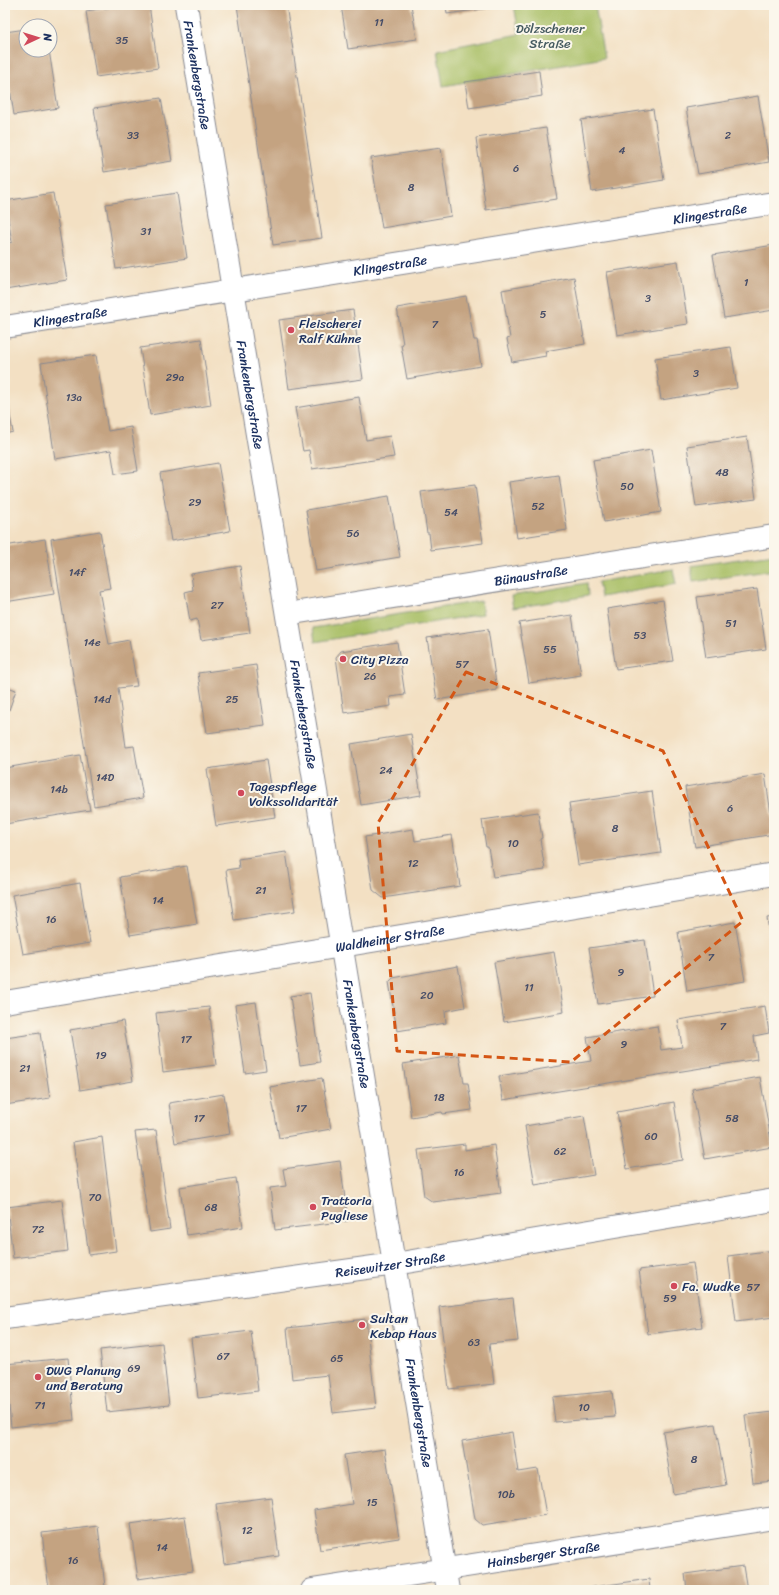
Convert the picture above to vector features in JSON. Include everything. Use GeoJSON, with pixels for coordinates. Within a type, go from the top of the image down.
{"type":"FeatureCollection","features":[{"type":"Feature","properties":{"kind":"street","name":"Frankenbergstraße"},"geometry":{"type":"LineString","coordinates":[[186,5],[232,290],[343,946],[447,1580]]}},
{"type":"Feature","properties":{"kind":"street","name":"Klingestraße"},"geometry":{"type":"LineString","coordinates":[[5,327],[774,203]]}},
{"type":"Feature","properties":{"kind":"street","name":"Bünaustraße"},"geometry":{"type":"LineString","coordinates":[[287,614],[774,536]]}},
{"type":"Feature","properties":{"kind":"street","name":"Waldheimer Straße"},"geometry":{"type":"LineString","coordinates":[[5,1002],[774,874]]}},
{"type":"Feature","properties":{"kind":"street","name":"Reisewitzer Straße"},"geometry":{"type":"LineString","coordinates":[[5,1318],[395,1264],[774,1200]]}},
{"type":"Feature","properties":{"kind":"street","name":"Hainsberger Straße"},"geometry":{"type":"LineString","coordinates":[[312,1590],[447,1580],[774,1518]]}},
{"type":"Feature","properties":{"kind":"highlighted area"},"geometry":{"type":"Polygon","coordinates":[[[466,672],[663,751],[743,921],[571,1062],[397,1051],[378,823],[466,672]]]}},
{"type":"Feature","properties":{"kind":"green space","name":"Dölzschener Straße"},"geometry":{"type":"Polygon","coordinates":[[[514,5],[595,5],[604,58],[443,86],[437,50],[519,34],[514,5]]]}},
{"type":"Feature","properties":{"kind":"green space"},"geometry":{"type":"Polygon","coordinates":[[[774,554],[774,570],[693,582],[691,566],[774,554]]]}},
{"type":"Feature","properties":{"kind":"green space"},"geometry":{"type":"Polygon","coordinates":[[[673,569],[676,584],[601,597],[598,582],[673,569]]]}},
{"type":"Feature","properties":{"kind":"green space"},"geometry":{"type":"Polygon","coordinates":[[[587,583],[588,596],[513,608],[511,596],[587,583]]]}},
{"type":"Feature","properties":{"kind":"green space"},"geometry":{"type":"Polygon","coordinates":[[[481,601],[483,614],[315,642],[313,628],[481,601]]]}},
{"type":"Feature","properties":{"kind":"building"},"geometry":{"type":"Polygon","coordinates":[[[126,5],[149,5],[158,68],[96,77],[86,11],[126,5]]]}},
{"type":"Feature","properties":{"kind":"building"},"geometry":{"type":"Polygon","coordinates":[[[237,5],[286,5],[322,238],[273,245],[237,5]]]}},
{"type":"Feature","properties":{"kind":"building"},"geometry":{"type":"Polygon","coordinates":[[[341,5],[411,5],[417,39],[348,49],[341,5]]]}},
{"type":"Feature","properties":{"kind":"building"},"geometry":{"type":"Polygon","coordinates":[[[446,5],[497,5],[497,7],[447,14],[446,5]]]}},
{"type":"Feature","properties":{"kind":"building"},"geometry":{"type":"Polygon","coordinates":[[[18,30],[18,58],[50,58],[58,108],[14,115],[8,76],[5,76],[5,32],[18,30]]]}},
{"type":"Feature","properties":{"kind":"building"},"geometry":{"type":"Polygon","coordinates":[[[539,71],[542,96],[469,108],[465,82],[539,71]]]}},
{"type":"Feature","properties":{"kind":"building"},"geometry":{"type":"Polygon","coordinates":[[[758,96],[769,162],[698,174],[686,108],[758,96]]]}},
{"type":"Feature","properties":{"kind":"building"},"geometry":{"type":"Polygon","coordinates":[[[161,98],[172,161],[104,172],[94,108],[161,98]]]}},
{"type":"Feature","properties":{"kind":"building"},"geometry":{"type":"Polygon","coordinates":[[[653,109],[664,180],[592,192],[581,120],[653,109]]]}},
{"type":"Feature","properties":{"kind":"building"},"geometry":{"type":"Polygon","coordinates":[[[546,128],[557,199],[486,210],[476,138],[546,128]]]}},
{"type":"Feature","properties":{"kind":"building"},"geometry":{"type":"Polygon","coordinates":[[[441,148],[451,216],[382,228],[371,158],[441,148]]]}},
{"type":"Feature","properties":{"kind":"building"},"geometry":{"type":"Polygon","coordinates":[[[53,193],[67,280],[5,290],[5,244],[12,242],[5,201],[53,193]]]}},
{"type":"Feature","properties":{"kind":"building"},"geometry":{"type":"Polygon","coordinates":[[[177,193],[187,258],[116,269],[106,204],[177,193]]]}},
{"type":"Feature","properties":{"kind":"building"},"geometry":{"type":"Polygon","coordinates":[[[774,245],[774,310],[724,318],[713,255],[774,245]]]}},
{"type":"Feature","properties":{"kind":"building"},"geometry":{"type":"Polygon","coordinates":[[[678,261],[688,324],[617,335],[607,272],[678,261]]]}},
{"type":"Feature","properties":{"kind":"building"},"geometry":{"type":"Polygon","coordinates":[[[574,277],[585,344],[545,351],[546,356],[512,362],[507,339],[510,338],[502,290],[574,277]]]}},
{"type":"Feature","properties":{"kind":"building"},"geometry":{"type":"Polygon","coordinates":[[[466,296],[474,340],[477,340],[481,366],[407,379],[397,308],[466,296]]]}},
{"type":"Feature","properties":{"kind":"building"},"geometry":{"type":"Polygon","coordinates":[[[353,310],[363,379],[289,389],[279,320],[353,310]]]}},
{"type":"Feature","properties":{"kind":"building"},"geometry":{"type":"Polygon","coordinates":[[[201,339],[211,405],[150,415],[140,348],[201,339]]]}},
{"type":"Feature","properties":{"kind":"building"},"geometry":{"type":"Polygon","coordinates":[[[731,347],[737,388],[661,400],[655,358],[731,347]]]}},
{"type":"Feature","properties":{"kind":"building"},"geometry":{"type":"Polygon","coordinates":[[[96,355],[108,431],[131,427],[138,471],[115,474],[111,450],[55,459],[41,363],[96,355]]]}},
{"type":"Feature","properties":{"kind":"building"},"geometry":{"type":"Polygon","coordinates":[[[5,389],[13,432],[5,434],[5,389]]]}},
{"type":"Feature","properties":{"kind":"building"},"geometry":{"type":"Polygon","coordinates":[[[359,397],[366,440],[390,436],[394,457],[312,469],[309,450],[303,451],[295,408],[359,397]]]}},
{"type":"Feature","properties":{"kind":"building"},"geometry":{"type":"Polygon","coordinates":[[[747,437],[756,499],[696,507],[687,446],[747,437]]]}},
{"type":"Feature","properties":{"kind":"building"},"geometry":{"type":"Polygon","coordinates":[[[651,450],[661,512],[604,522],[593,460],[651,450]]]}},
{"type":"Feature","properties":{"kind":"building"},"geometry":{"type":"Polygon","coordinates":[[[218,463],[230,531],[171,541],[160,473],[218,463]]]}},
{"type":"Feature","properties":{"kind":"building"},"geometry":{"type":"Polygon","coordinates":[[[559,475],[567,530],[517,538],[509,482],[559,475]]]}},
{"type":"Feature","properties":{"kind":"building"},"geometry":{"type":"Polygon","coordinates":[[[475,485],[483,543],[431,550],[421,492],[475,485]]]}},
{"type":"Feature","properties":{"kind":"building"},"geometry":{"type":"Polygon","coordinates":[[[389,496],[400,557],[316,571],[306,510],[389,496]]]}},
{"type":"Feature","properties":{"kind":"building"},"geometry":{"type":"Polygon","coordinates":[[[100,531],[110,588],[99,590],[109,644],[129,640],[137,686],[118,688],[126,747],[134,746],[143,798],[94,806],[51,539],[100,531]]]}},
{"type":"Feature","properties":{"kind":"building"},"geometry":{"type":"Polygon","coordinates":[[[45,539],[54,594],[5,602],[5,546],[45,539]]]}},
{"type":"Feature","properties":{"kind":"building"},"geometry":{"type":"Polygon","coordinates":[[[240,566],[250,633],[201,640],[197,619],[190,621],[185,592],[193,590],[191,574],[240,566]]]}},
{"type":"Feature","properties":{"kind":"building"},"geometry":{"type":"Polygon","coordinates":[[[757,589],[766,649],[706,658],[697,597],[757,589]]]}},
{"type":"Feature","properties":{"kind":"building"},"geometry":{"type":"Polygon","coordinates":[[[663,600],[673,661],[616,669],[607,609],[663,600]]]}},
{"type":"Feature","properties":{"kind":"building"},"geometry":{"type":"Polygon","coordinates":[[[572,615],[581,675],[529,683],[519,623],[572,615]]]}},
{"type":"Feature","properties":{"kind":"building"},"geometry":{"type":"Polygon","coordinates":[[[488,629],[497,690],[437,700],[427,638],[488,629]]]}},
{"type":"Feature","properties":{"kind":"building"},"geometry":{"type":"Polygon","coordinates":[[[397,642],[405,695],[390,697],[391,706],[344,713],[336,657],[341,651],[397,642]]]}},
{"type":"Feature","properties":{"kind":"building"},"geometry":{"type":"Polygon","coordinates":[[[256,665],[265,725],[207,733],[198,673],[256,665]]]}},
{"type":"Feature","properties":{"kind":"building"},"geometry":{"type":"Polygon","coordinates":[[[5,686],[16,690],[9,710],[5,708],[5,686]]]}},
{"type":"Feature","properties":{"kind":"building"},"geometry":{"type":"Polygon","coordinates":[[[411,734],[421,795],[361,805],[351,744],[411,734]]]}},
{"type":"Feature","properties":{"kind":"building"},"geometry":{"type":"Polygon","coordinates":[[[80,755],[90,810],[5,824],[5,768],[80,755]]]}},
{"type":"Feature","properties":{"kind":"building","name":"Tagespflege Volkssolidarität"},"geometry":{"type":"Polygon","coordinates":[[[266,760],[275,817],[216,826],[207,769],[266,760]]]}},
{"type":"Feature","properties":{"kind":"building"},"geometry":{"type":"Polygon","coordinates":[[[765,774],[774,834],[695,847],[685,787],[765,774]]]}},
{"type":"Feature","properties":{"kind":"building"},"geometry":{"type":"Polygon","coordinates":[[[652,791],[661,853],[578,865],[569,803],[652,791]]]}},
{"type":"Feature","properties":{"kind":"building"},"geometry":{"type":"Polygon","coordinates":[[[538,812],[542,838],[540,839],[545,870],[493,877],[482,820],[538,812]]]}},
{"type":"Feature","properties":{"kind":"building"},"geometry":{"type":"Polygon","coordinates":[[[413,829],[415,841],[452,835],[460,886],[383,898],[373,890],[365,837],[413,829]]]}},
{"type":"Feature","properties":{"kind":"building"},"geometry":{"type":"Polygon","coordinates":[[[286,852],[295,911],[234,920],[226,870],[239,868],[238,859],[286,852]]]}},
{"type":"Feature","properties":{"kind":"building"},"geometry":{"type":"Polygon","coordinates":[[[187,866],[197,924],[130,935],[120,877],[187,866]]]}},
{"type":"Feature","properties":{"kind":"building"},"geometry":{"type":"Polygon","coordinates":[[[80,883],[90,943],[23,954],[12,895],[80,883]]]}},
{"type":"Feature","properties":{"kind":"building"},"geometry":{"type":"Polygon","coordinates":[[[774,917],[774,956],[773,956],[767,918],[774,917]]]}},
{"type":"Feature","properties":{"kind":"building"},"geometry":{"type":"Polygon","coordinates":[[[735,922],[745,981],[687,991],[678,932],[735,922]]]}},
{"type":"Feature","properties":{"kind":"building"},"geometry":{"type":"Polygon","coordinates":[[[645,940],[653,996],[598,1004],[589,948],[645,940]]]}},
{"type":"Feature","properties":{"kind":"building"},"geometry":{"type":"Polygon","coordinates":[[[554,952],[564,1012],[504,1022],[494,962],[554,952]]]}},
{"type":"Feature","properties":{"kind":"building"},"geometry":{"type":"Polygon","coordinates":[[[458,966],[465,1007],[445,1011],[446,1023],[397,1031],[389,982],[393,978],[458,966]]]}},
{"type":"Feature","properties":{"kind":"building"},"geometry":{"type":"Polygon","coordinates":[[[310,993],[320,1062],[300,1065],[290,996],[310,993]]]}},
{"type":"Feature","properties":{"kind":"building"},"geometry":{"type":"Polygon","coordinates":[[[256,1002],[266,1070],[245,1073],[235,1005],[256,1002]]]}},
{"type":"Feature","properties":{"kind":"building"},"geometry":{"type":"Polygon","coordinates":[[[765,1006],[769,1033],[754,1036],[757,1059],[503,1100],[499,1076],[591,1061],[587,1037],[657,1026],[661,1050],[682,1047],[678,1020],[765,1006]]]}},
{"type":"Feature","properties":{"kind":"building"},"geometry":{"type":"Polygon","coordinates":[[[209,1007],[216,1065],[163,1072],[156,1013],[209,1007]]]}},
{"type":"Feature","properties":{"kind":"building"},"geometry":{"type":"Polygon","coordinates":[[[123,1021],[133,1081],[80,1090],[70,1030],[123,1021]]]}},
{"type":"Feature","properties":{"kind":"building"},"geometry":{"type":"Polygon","coordinates":[[[40,1033],[50,1098],[5,1105],[5,1038],[40,1033]]]}},
{"type":"Feature","properties":{"kind":"building"},"geometry":{"type":"Polygon","coordinates":[[[459,1055],[464,1083],[468,1083],[472,1110],[443,1114],[442,1112],[411,1117],[403,1064],[459,1055]]]}},
{"type":"Feature","properties":{"kind":"building"},"geometry":{"type":"Polygon","coordinates":[[[760,1077],[772,1147],[705,1159],[692,1089],[760,1077]]]}},
{"type":"Feature","properties":{"kind":"building"},"geometry":{"type":"Polygon","coordinates":[[[322,1078],[331,1129],[279,1138],[270,1087],[322,1078]]]}},
{"type":"Feature","properties":{"kind":"building"},"geometry":{"type":"Polygon","coordinates":[[[224,1094],[230,1134],[175,1143],[169,1103],[224,1094]]]}},
{"type":"Feature","properties":{"kind":"building"},"geometry":{"type":"Polygon","coordinates":[[[674,1102],[683,1160],[627,1169],[617,1112],[674,1102]]]}},
{"type":"Feature","properties":{"kind":"building"},"geometry":{"type":"Polygon","coordinates":[[[584,1116],[594,1175],[535,1185],[525,1126],[584,1116]]]}},
{"type":"Feature","properties":{"kind":"building"},"geometry":{"type":"Polygon","coordinates":[[[156,1130],[170,1229],[150,1232],[135,1132],[156,1130]]]}},
{"type":"Feature","properties":{"kind":"building"},"geometry":{"type":"Polygon","coordinates":[[[102,1137],[116,1251],[89,1255],[73,1142],[102,1137]]]}},
{"type":"Feature","properties":{"kind":"building"},"geometry":{"type":"Polygon","coordinates":[[[465,1144],[465,1150],[494,1145],[501,1193],[433,1202],[424,1196],[418,1150],[465,1144]]]}},
{"type":"Feature","properties":{"kind":"building"},"geometry":{"type":"Polygon","coordinates":[[[340,1161],[348,1221],[275,1230],[270,1188],[286,1186],[283,1169],[340,1161]]]}},
{"type":"Feature","properties":{"kind":"building"},"geometry":{"type":"Polygon","coordinates":[[[236,1178],[243,1227],[187,1235],[180,1187],[236,1178]]]}},
{"type":"Feature","properties":{"kind":"building"},"geometry":{"type":"Polygon","coordinates":[[[62,1200],[68,1251],[13,1258],[7,1207],[62,1200]]]}},
{"type":"Feature","properties":{"kind":"building"},"geometry":{"type":"Polygon","coordinates":[[[774,1250],[774,1317],[736,1322],[728,1256],[774,1250]]]}},
{"type":"Feature","properties":{"kind":"building"},"geometry":{"type":"Polygon","coordinates":[[[693,1263],[702,1327],[648,1334],[639,1270],[693,1263]]]}},
{"type":"Feature","properties":{"kind":"building"},"geometry":{"type":"Polygon","coordinates":[[[513,1298],[518,1341],[489,1344],[494,1384],[449,1389],[439,1307],[513,1298]]]}},
{"type":"Feature","properties":{"kind":"building"},"geometry":{"type":"Polygon","coordinates":[[[366,1319],[376,1408],[333,1413],[328,1375],[292,1379],[287,1328],[366,1319]]]}},
{"type":"Feature","properties":{"kind":"building"},"geometry":{"type":"Polygon","coordinates":[[[251,1331],[258,1391],[198,1398],[191,1338],[251,1331]]]}},
{"type":"Feature","properties":{"kind":"building"},"geometry":{"type":"Polygon","coordinates":[[[162,1343],[169,1405],[107,1412],[100,1350],[162,1343]]]}},
{"type":"Feature","properties":{"kind":"building"},"geometry":{"type":"Polygon","coordinates":[[[68,1358],[74,1420],[11,1427],[5,1364],[68,1358]]]}},
{"type":"Feature","properties":{"kind":"building"},"geometry":{"type":"Polygon","coordinates":[[[612,1391],[615,1417],[555,1422],[552,1397],[612,1391]]]}},
{"type":"Feature","properties":{"kind":"building"},"geometry":{"type":"Polygon","coordinates":[[[774,1412],[774,1481],[753,1483],[745,1415],[774,1412]]]}},
{"type":"Feature","properties":{"kind":"building"},"geometry":{"type":"Polygon","coordinates":[[[715,1424],[726,1485],[673,1494],[663,1432],[715,1424]]]}},
{"type":"Feature","properties":{"kind":"building"},"geometry":{"type":"Polygon","coordinates":[[[512,1432],[518,1472],[538,1469],[546,1515],[482,1525],[475,1519],[462,1441],[512,1432]]]}},
{"type":"Feature","properties":{"kind":"building"},"geometry":{"type":"Polygon","coordinates":[[[385,1449],[399,1538],[320,1550],[314,1510],[352,1504],[344,1455],[385,1449]]]}},
{"type":"Feature","properties":{"kind":"building"},"geometry":{"type":"Polygon","coordinates":[[[271,1497],[279,1556],[224,1564],[216,1504],[271,1497]]]}},
{"type":"Feature","properties":{"kind":"building"},"geometry":{"type":"Polygon","coordinates":[[[185,1516],[193,1571],[138,1579],[130,1524],[185,1516]]]}},
{"type":"Feature","properties":{"kind":"building"},"geometry":{"type":"Polygon","coordinates":[[[98,1526],[105,1587],[85,1590],[49,1590],[42,1533],[98,1526]]]}},
{"type":"Feature","properties":{"kind":"building"},"geometry":{"type":"Polygon","coordinates":[[[743,1566],[747,1590],[687,1590],[685,1574],[743,1566]]]}},
{"type":"Feature","properties":{"kind":"building"},"geometry":{"type":"Polygon","coordinates":[[[649,1579],[650,1590],[587,1590],[586,1588],[649,1579]]]}},
{"type":"Feature","properties":{"kind":"place","name":"Fleischerei Ralf Kühne"},"geometry":{"type":"Point","coordinates":[291,330]}},
{"type":"Feature","properties":{"kind":"place","name":"City Pizza"},"geometry":{"type":"Point","coordinates":[343,659]}},
{"type":"Feature","properties":{"kind":"place","name":"Tagespflege Volkssolidarität"},"geometry":{"type":"Point","coordinates":[241,793]}},
{"type":"Feature","properties":{"kind":"place","name":"Trattoria Pugliese"},"geometry":{"type":"Point","coordinates":[313,1207]}},
{"type":"Feature","properties":{"kind":"place","name":"Fa. Wudke"},"geometry":{"type":"Point","coordinates":[674,1286]}},
{"type":"Feature","properties":{"kind":"place","name":"Sultan Kebap Haus"},"geometry":{"type":"Point","coordinates":[362,1325]}},
{"type":"Feature","properties":{"kind":"place","name":"DWG Planung und Beratung"},"geometry":{"type":"Point","coordinates":[38,1377]}}]}
